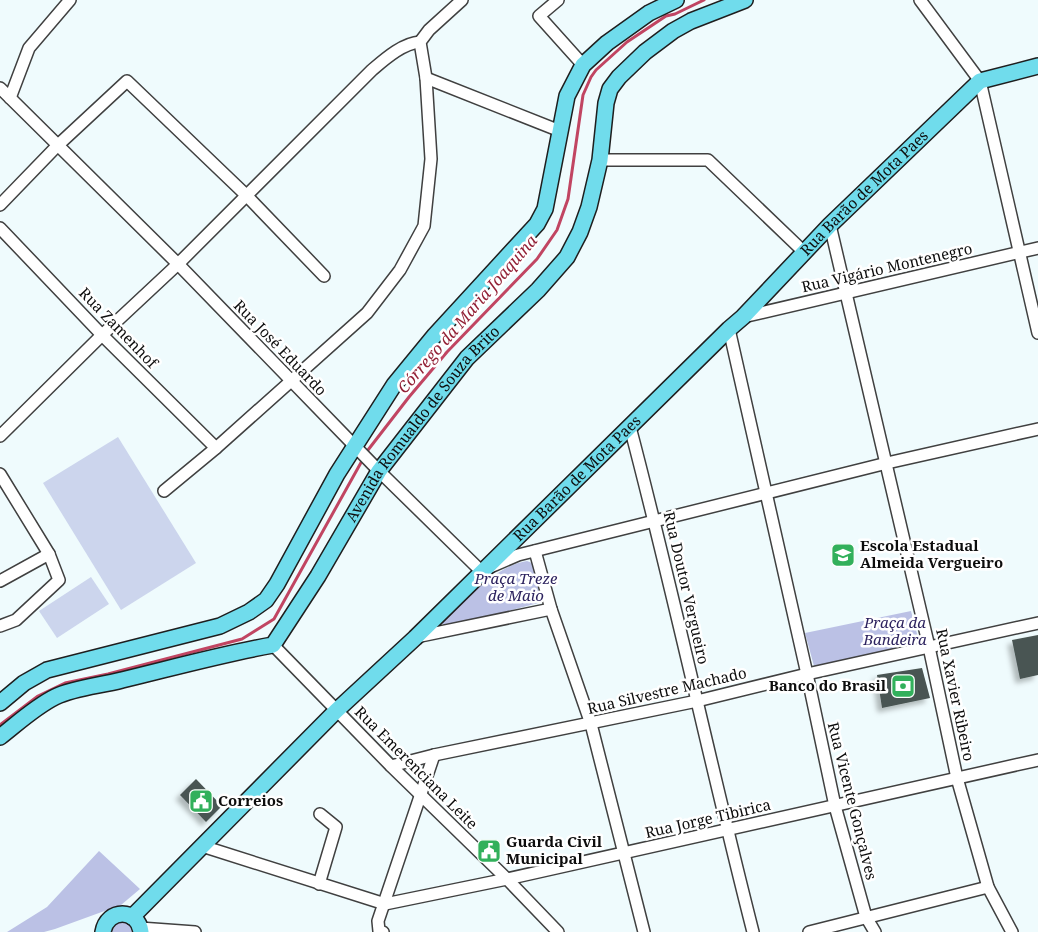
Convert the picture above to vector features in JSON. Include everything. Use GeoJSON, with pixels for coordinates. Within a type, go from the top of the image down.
{"type":"FeatureCollection","features":[{"type":"Feature","properties":{"kind":"main road"},"geometry":{"type":"LineString","coordinates":[[0,703],[24,683],[47,670],[220,626],[250,612],[266,600],[277,584],[337,474],[394,385],[435,336],[537,224],[545,209],[567,96],[583,65],[607,43],[642,18],[676,0]]}},
{"type":"Feature","properties":{"kind":"main road","name":"Avenida Romualdo de Souza Brito"},"geometry":{"type":"LineString","coordinates":[[274,645],[318,576],[379,471],[467,358],[538,290],[567,257],[580,232],[589,207],[600,160],[606,103],[610,89],[644,52],[673,31],[691,21],[745,0]]}},
{"type":"Feature","properties":{"kind":"main road","name":"Rua Barão de Mota Paes"},"geometry":{"type":"LineString","coordinates":[[138,926],[202,846],[336,711],[415,638],[481,571],[743,317],[830,226],[980,81],[1038,66]]}},
{"type":"Feature","properties":{"kind":"main road"},"geometry":{"type":"LineString","coordinates":[[0,737],[34,710],[56,697],[79,689],[236,652],[274,645]]}},
{"type":"Feature","properties":{"kind":"main road"},"geometry":{"type":"LineString","coordinates":[[99,931],[109,919],[120,914],[138,926]]}},
{"type":"Feature","properties":{"kind":"street"},"geometry":{"type":"LineString","coordinates":[[0,436],[102,335],[178,264],[372,70],[388,57],[414,43],[420,42],[429,30],[462,0]]}},
{"type":"Feature","properties":{"kind":"street"},"geometry":{"type":"LineString","coordinates":[[558,0],[538,16],[583,65]]}},
{"type":"Feature","properties":{"kind":"street"},"geometry":{"type":"LineString","coordinates":[[920,0],[980,81],[1038,334]]}},
{"type":"Feature","properties":{"kind":"street"},"geometry":{"type":"LineString","coordinates":[[10,98],[29,48],[63,2]]}},
{"type":"Feature","properties":{"kind":"street"},"geometry":{"type":"LineString","coordinates":[[164,490],[292,382],[367,313],[400,270],[424,226],[431,159],[426,78],[420,42]]}},
{"type":"Feature","properties":{"kind":"street"},"geometry":{"type":"LineString","coordinates":[[426,78],[560,131]]}},
{"type":"Feature","properties":{"kind":"street"},"geometry":{"type":"LineString","coordinates":[[0,205],[58,146],[127,81],[246,195],[324,276]]}},
{"type":"Feature","properties":{"kind":"street","name":"Rua José Eduardo"},"geometry":{"type":"LineString","coordinates":[[0,88],[178,264],[355,447],[481,571]]}},
{"type":"Feature","properties":{"kind":"street"},"geometry":{"type":"LineString","coordinates":[[600,160],[708,160],[804,252]]}},
{"type":"Feature","properties":{"kind":"street","name":"Rua Xavier Ribeiro"},"geometry":{"type":"LineString","coordinates":[[830,226],[887,463],[957,778],[988,887],[1012,932]]}},
{"type":"Feature","properties":{"kind":"street","name":"Rua Zamenhof"},"geometry":{"type":"LineString","coordinates":[[0,228],[102,335],[216,448]]}},
{"type":"Feature","properties":{"kind":"street","name":"Rua Vigário Montenegro"},"geometry":{"type":"LineString","coordinates":[[743,317],[1038,248]]}},
{"type":"Feature","properties":{"kind":"street"},"geometry":{"type":"LineString","coordinates":[[729,329],[807,674]]}},
{"type":"Feature","properties":{"kind":"street","name":"Rua Doutor Vergueiro"},"geometry":{"type":"LineString","coordinates":[[630,427],[655,522],[727,830],[753,932]]}},
{"type":"Feature","properties":{"kind":"street"},"geometry":{"type":"LineString","coordinates":[[481,571],[518,555],[887,463],[1038,429]]}},
{"type":"Feature","properties":{"kind":"street"},"geometry":{"type":"LineString","coordinates":[[0,474],[49,554],[60,580],[16,620],[0,626]]}},
{"type":"Feature","properties":{"kind":"street"},"geometry":{"type":"LineString","coordinates":[[535,551],[551,609],[591,724],[644,932]]}},
{"type":"Feature","properties":{"kind":"street"},"geometry":{"type":"LineString","coordinates":[[0,581],[49,554]]}},
{"type":"Feature","properties":{"kind":"street"},"geometry":{"type":"LineString","coordinates":[[415,638],[551,609]]}},
{"type":"Feature","properties":{"kind":"street","name":"Rua Silvestre Machado"},"geometry":{"type":"LineString","coordinates":[[390,766],[434,755],[591,724],[929,646],[1038,624]]}},
{"type":"Feature","properties":{"kind":"street","name":"Rua Emerenciana Leite"},"geometry":{"type":"LineString","coordinates":[[274,645],[390,766],[508,879],[558,932]]}},
{"type":"Feature","properties":{"kind":"street","name":"Rua Vicente Gonçalves"},"geometry":{"type":"LineString","coordinates":[[807,674],[835,806],[866,918],[875,932]]}},
{"type":"Feature","properties":{"kind":"street"},"geometry":{"type":"LineString","coordinates":[[383,932],[379,931],[378,921],[434,755]]}},
{"type":"Feature","properties":{"kind":"street","name":"Rua Jorge Tibirica"},"geometry":{"type":"LineString","coordinates":[[385,904],[623,854],[1038,760]]}},
{"type":"Feature","properties":{"kind":"street"},"geometry":{"type":"LineString","coordinates":[[319,884],[336,827],[320,814]]}},
{"type":"Feature","properties":{"kind":"street"},"geometry":{"type":"LineString","coordinates":[[202,846],[385,904]]}},
{"type":"Feature","properties":{"kind":"street"},"geometry":{"type":"LineString","coordinates":[[809,932],[988,887]]}},
{"type":"Feature","properties":{"kind":"street"},"geometry":{"type":"LineString","coordinates":[[138,926],[195,932]]}},
{"type":"Feature","properties":{"kind":"green space","name":"Praça Treze de Maio"},"geometry":{"type":"Polygon","coordinates":[[[527,561],[532,563],[542,602],[444,628],[442,621],[493,576],[504,569],[527,561]]]}},
{"type":"Feature","properties":{"kind":"green space","name":"Praça da Bandeira"},"geometry":{"type":"Polygon","coordinates":[[[911,611],[920,645],[814,666],[805,633],[911,611]]]}},
{"type":"Feature","properties":{"kind":"green space"},"geometry":{"type":"Polygon","coordinates":[[[99,851],[140,889],[121,905],[55,929],[44,932],[7,932],[47,907],[99,851]]]}},
{"type":"Feature","properties":{"kind":"green space"},"geometry":{"type":"Polygon","coordinates":[[[122,921],[130,925],[132,932],[112,932],[116,924],[122,921]]]}},
{"type":"Feature","properties":{"kind":"shaded area"},"geometry":{"type":"Polygon","coordinates":[[[118,437],[196,563],[121,610],[43,483],[118,437]]]}},
{"type":"Feature","properties":{"kind":"shaded area"},"geometry":{"type":"Polygon","coordinates":[[[91,577],[109,604],[57,638],[39,611],[91,577]]]}},
{"type":"Feature","properties":{"kind":"building"},"geometry":{"type":"Polygon","coordinates":[[[1038,635],[1038,675],[1020,679],[1012,640],[1038,635]]]}},
{"type":"Feature","properties":{"kind":"building","name":"Banco do Brasil"},"geometry":{"type":"Polygon","coordinates":[[[922,668],[930,698],[882,708],[877,675],[922,668]]]}},
{"type":"Feature","properties":{"kind":"building","name":"Correios"},"geometry":{"type":"Polygon","coordinates":[[[196,779],[222,806],[206,822],[180,795],[196,779]]]}},
{"type":"Feature","properties":{"kind":"waterway","name":"Córrego da Maria Joaquina"},"geometry":{"type":"LineString","coordinates":[[0,725],[38,696],[65,683],[108,674],[242,639],[274,619],[368,450],[447,352],[537,259],[557,230],[568,199],[583,95],[591,77],[596,70],[627,42],[666,16],[675,14],[704,0]]}},
{"type":"Feature","properties":{"kind":"place","name":"Escola Estadual Almeida Vergueiro"},"geometry":{"type":"Point","coordinates":[843,555]}},
{"type":"Feature","properties":{"kind":"place","name":"Banco do Brasil"},"geometry":{"type":"Point","coordinates":[903,686]}},
{"type":"Feature","properties":{"kind":"place","name":"Correios"},"geometry":{"type":"Point","coordinates":[201,801]}},
{"type":"Feature","properties":{"kind":"place","name":"Guarda Civil Municipal"},"geometry":{"type":"Point","coordinates":[489,851]}}]}
